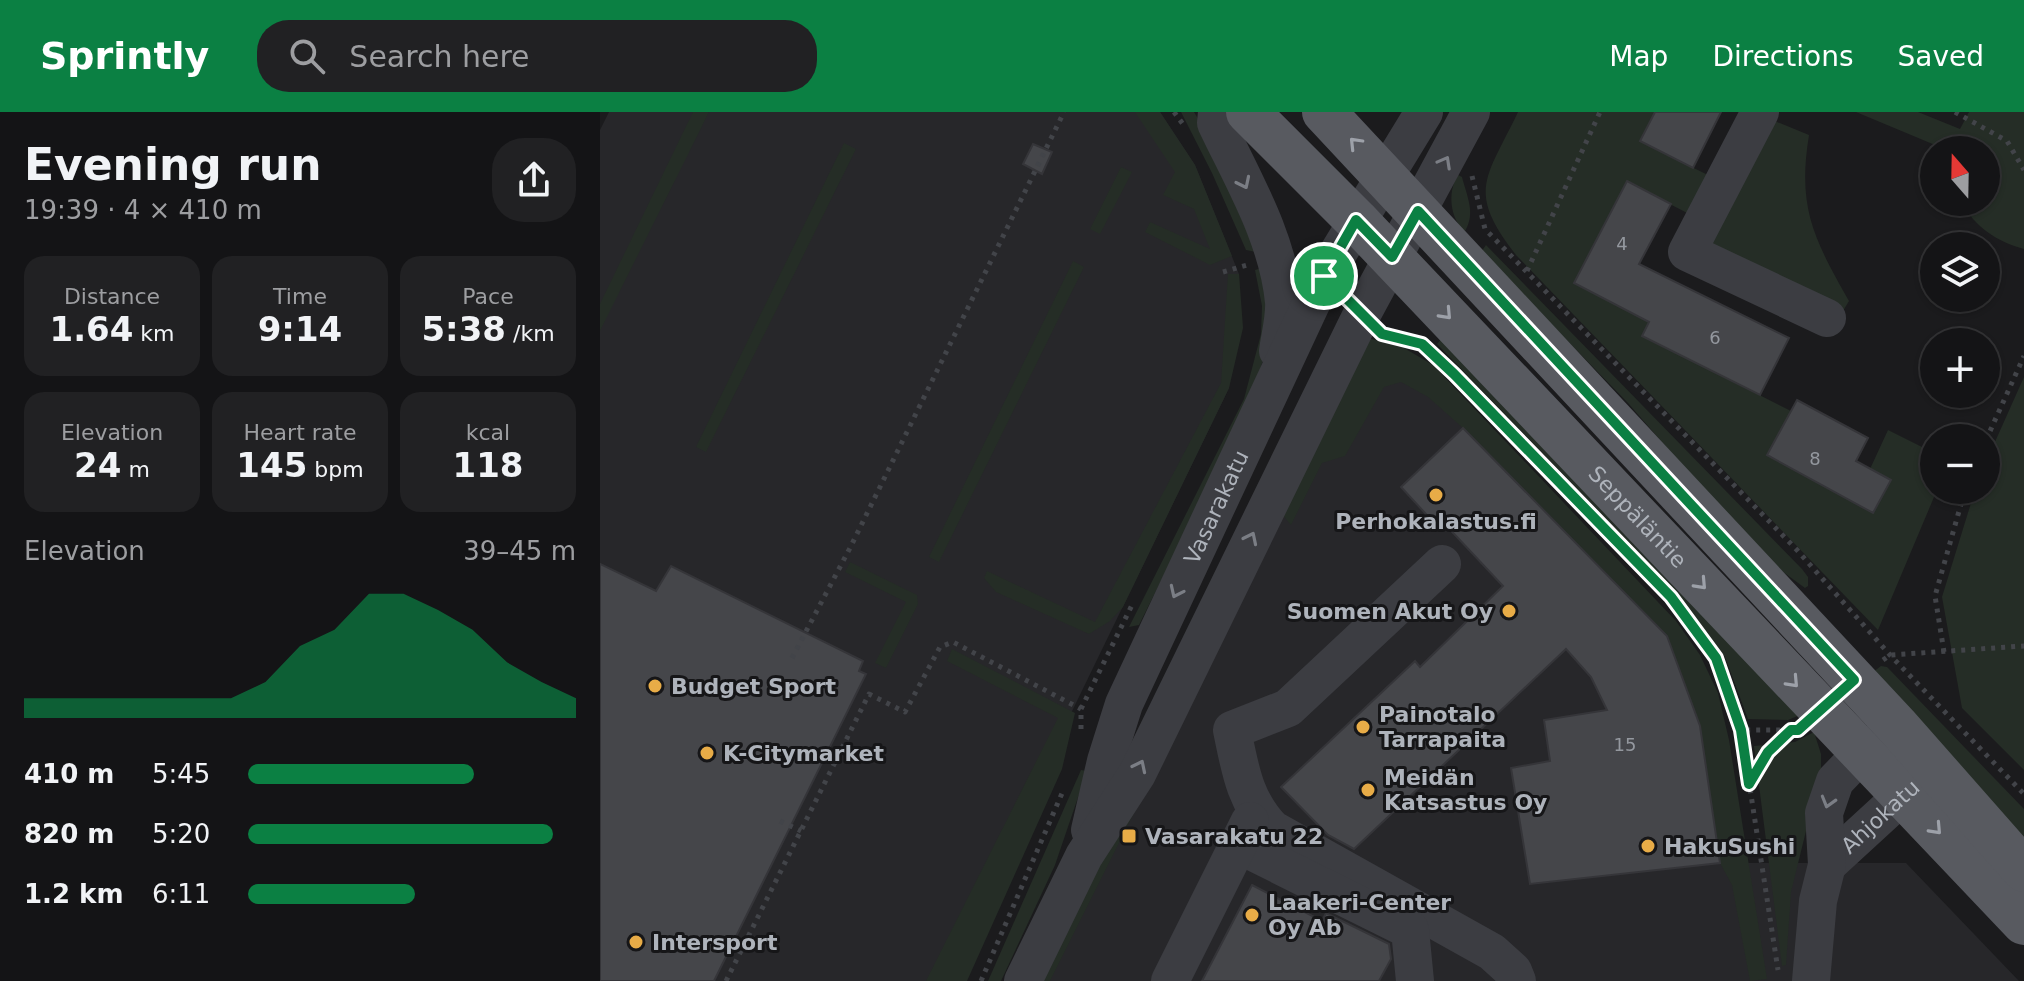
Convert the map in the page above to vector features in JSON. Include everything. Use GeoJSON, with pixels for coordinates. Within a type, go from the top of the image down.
{"type":"FeatureCollection","features":[{"type":"Feature","properties":{"kind":"main road","name":"Seppäläntie"},"geometry":{"type":"LineString","coordinates":[[1248,112],[1392,257],[1806,721],[1919,781],[2024,870]]}},
{"type":"Feature","properties":{"kind":"main road","name":"Seppäläntie"},"geometry":{"type":"LineString","coordinates":[[1324,112],[1898,727],[1919,781],[2024,923]]}},
{"type":"Feature","properties":{"kind":"street"},"geometry":{"type":"LineString","coordinates":[[1217,112],[1216,123],[1267,230],[1254,257],[1284,304],[1274,381]]}},
{"type":"Feature","properties":{"kind":"street","name":"Vasarakatu"},"geometry":{"type":"LineString","coordinates":[[1084,856],[1106,761],[1124,704],[1324,276],[1424,112]]}},
{"type":"Feature","properties":{"kind":"street","name":"Vasarakatu"},"geometry":{"type":"LineString","coordinates":[[1023,981],[1084,856],[1137,774],[1362,314],[1471,112]]}},
{"type":"Feature","properties":{"kind":"street"},"geometry":{"type":"LineString","coordinates":[[1760,112],[1687,252],[1827,318]]}},
{"type":"Feature","properties":{"kind":"street"},"geometry":{"type":"LineString","coordinates":[[1442,564],[1288,708],[1232,730],[1246,794],[1255,812],[1272,829],[1492,952],[1513,971],[1517,981]]}},
{"type":"Feature","properties":{"kind":"street","name":"Ahjokatu"},"geometry":{"type":"LineString","coordinates":[[1811,981],[1818,901],[1827,865],[1824,813],[1835,781],[1862,753],[1898,727]]}},
{"type":"Feature","properties":{"kind":"street","name":"Ahjokatu"},"geometry":{"type":"LineString","coordinates":[[1827,865],[1919,781]]}},
{"type":"Feature","properties":{"kind":"street"},"geometry":{"type":"LineString","coordinates":[[1170,981],[1255,812]]}},
{"type":"Feature","properties":{"kind":"street"},"geometry":{"type":"LineString","coordinates":[[1239,845],[1410,930],[1415,981]]}},
{"type":"Feature","properties":{"kind":"path"},"geometry":{"type":"LineString","coordinates":[[792,658],[851,546],[1064,112]]}},
{"type":"Feature","properties":{"kind":"path"},"geometry":{"type":"LineString","coordinates":[[1174,112],[1190,138]]}},
{"type":"Feature","properties":{"kind":"path"},"geometry":{"type":"LineString","coordinates":[[1526,271],[1600,112]]}},
{"type":"Feature","properties":{"kind":"path"},"geometry":{"type":"LineString","coordinates":[[1955,112],[2007,141],[2024,170]]}},
{"type":"Feature","properties":{"kind":"path"},"geometry":{"type":"LineString","coordinates":[[1473,177],[1485,229],[1797,550],[1890,655],[2024,794]]}},
{"type":"Feature","properties":{"kind":"path"},"geometry":{"type":"LineString","coordinates":[[1223,272],[1254,257]]}},
{"type":"Feature","properties":{"kind":"path"},"geometry":{"type":"LineString","coordinates":[[1362,314],[1382,334],[1422,344],[1432,354]]}},
{"type":"Feature","properties":{"kind":"path"},"geometry":{"type":"LineString","coordinates":[[1993,424],[2024,356]]}},
{"type":"Feature","properties":{"kind":"path"},"geometry":{"type":"LineString","coordinates":[[1944,652],[1935,596],[1961,504]]}},
{"type":"Feature","properties":{"kind":"path"},"geometry":{"type":"LineString","coordinates":[[1698,634],[1716,658],[1741,730],[1780,981]]}},
{"type":"Feature","properties":{"kind":"path"},"geometry":{"type":"LineString","coordinates":[[726,981],[869,694],[905,712],[940,647],[953,642],[1081,709]]}},
{"type":"Feature","properties":{"kind":"path"},"geometry":{"type":"LineString","coordinates":[[1854,680],[1890,655],[2024,646]]}},
{"type":"Feature","properties":{"kind":"path"},"geometry":{"type":"LineString","coordinates":[[1741,730],[1806,721]]}},
{"type":"Feature","properties":{"kind":"path"},"geometry":{"type":"LineString","coordinates":[[1749,784],[1768,752],[1806,721]]}},
{"type":"Feature","properties":{"kind":"path"},"geometry":{"type":"LineString","coordinates":[[780,821],[801,831]]}},
{"type":"Feature","properties":{"kind":"shaded area"},"geometry":{"type":"Polygon","coordinates":[[[609,112],[1160,112],[1195,165],[1239,274],[1229,388],[941,981],[600,981],[600,130],[609,112]]]}},
{"type":"Feature","properties":{"kind":"shaded area"},"geometry":{"type":"Polygon","coordinates":[[[693,112],[709,112],[600,331],[600,304],[693,112]]]}},
{"type":"Feature","properties":{"kind":"shaded area"},"geometry":{"type":"Polygon","coordinates":[[[1135,112],[1160,112],[1195,165],[1232,256],[1210,265],[1145,232],[1150,222],[1210,249],[1194,209],[1163,195],[1175,172],[1135,112]]]}},
{"type":"Feature","properties":{"kind":"shaded area"},"geometry":{"type":"Polygon","coordinates":[[[1181,112],[1194,112],[1197,117],[1256,252],[1246,250],[1181,112]]]}},
{"type":"Feature","properties":{"kind":"shaded area"},"geometry":{"type":"Polygon","coordinates":[[[1518,112],[1655,112],[1641,142],[1712,177],[1693,216],[1627,182],[1574,283],[1649,322],[1643,336],[1791,411],[1767,455],[1870,469],[1888,430],[1920,446],[1920,504],[1931,504],[1878,630],[1516,255],[1500,233],[1486,199],[1486,185],[1518,112]]]}},
{"type":"Feature","properties":{"kind":"shaded area"},"geometry":{"type":"Polygon","coordinates":[[[1856,112],[1918,112],[1960,129],[1969,112],[2024,112],[2024,249],[2000,239],[2000,232],[1988,232],[1971,216],[2000,216],[2000,136],[1920,136],[1920,139],[1856,112]]]}},
{"type":"Feature","properties":{"kind":"shaded area"},"geometry":{"type":"Polygon","coordinates":[[[1765,117],[1809,135],[1805,183],[1807,203],[1826,259],[1849,301],[1843,311],[1700,243],[1765,117]]]}},
{"type":"Feature","properties":{"kind":"shaded area"},"geometry":{"type":"Polygon","coordinates":[[[844,143],[856,149],[706,452],[696,447],[844,143]]]}},
{"type":"Feature","properties":{"kind":"shaded area"},"geometry":{"type":"Polygon","coordinates":[[[1121,167],[1132,172],[1100,234],[1090,229],[1121,167]]]}},
{"type":"Feature","properties":{"kind":"shaded area"},"geometry":{"type":"Polygon","coordinates":[[[1458,175],[1462,177],[1470,205],[1470,218],[1465,231],[1453,213],[1451,197],[1458,175]]]}},
{"type":"Feature","properties":{"kind":"shaded area"},"geometry":{"type":"Polygon","coordinates":[[[1486,245],[1802,569],[1808,577],[1808,586],[1805,588],[1761,556],[1628,403],[1481,252],[1486,245]]]}},
{"type":"Feature","properties":{"kind":"shaded area"},"geometry":{"type":"Polygon","coordinates":[[[1073,261],[1084,267],[939,562],[929,557],[1073,261]]]}},
{"type":"Feature","properties":{"kind":"shaded area"},"geometry":{"type":"Polygon","coordinates":[[[1262,268],[1269,340],[1250,403],[1139,625],[1129,627],[1244,399],[1261,334],[1262,306],[1255,270],[1262,268]]]}},
{"type":"Feature","properties":{"kind":"shaded area"},"geometry":{"type":"Polygon","coordinates":[[[1228,274],[1239,274],[1243,328],[1229,388],[1123,607],[1110,621],[1089,634],[996,592],[984,578],[987,571],[1095,622],[1221,383],[1228,274]]]}},
{"type":"Feature","properties":{"kind":"shaded area"},"geometry":{"type":"Polygon","coordinates":[[[1368,338],[1404,348],[1433,365],[1676,621],[1700,655],[1718,693],[1729,740],[1767,979],[1750,981],[1732,885],[1720,863],[1700,726],[1667,636],[1463,428],[1428,397],[1401,382],[1384,387],[1345,456],[1322,463],[1291,525],[1281,513],[1368,338]]]}},
{"type":"Feature","properties":{"kind":"shaded area"},"geometry":{"type":"Polygon","coordinates":[[[1442,338],[1800,715],[1788,720],[1748,719],[1725,657],[1677,592],[1437,344],[1442,338]]]}},
{"type":"Feature","properties":{"kind":"shaded area"},"geometry":{"type":"Polygon","coordinates":[[[1343,357],[1430,380],[1667,636],[1700,726],[1720,863],[1906,863],[2019,981],[1040,981],[1343,357]]]}},
{"type":"Feature","properties":{"kind":"shaded area"},"geometry":{"type":"Polygon","coordinates":[[[2024,377],[2024,770],[1962,708],[1942,597],[1971,504],[2000,504],[2000,431],[2024,377]]]}},
{"type":"Feature","properties":{"kind":"shaded area"},"geometry":{"type":"Polygon","coordinates":[[[850,562],[917,595],[918,604],[886,668],[875,663],[906,602],[845,572],[850,562]]]}},
{"type":"Feature","properties":{"kind":"shaded area"},"geometry":{"type":"Polygon","coordinates":[[[952,649],[1075,713],[1062,769],[967,981],[926,981],[1058,718],[947,661],[952,649]]]}},
{"type":"Feature","properties":{"kind":"shaded area"},"geometry":{"type":"Polygon","coordinates":[[[1881,666],[1887,667],[2024,809],[2024,854],[1872,673],[1881,666]]]}},
{"type":"Feature","properties":{"kind":"shaded area"},"geometry":{"type":"Polygon","coordinates":[[[1814,732],[1821,754],[1821,770],[1791,892],[1786,965],[1782,966],[1754,746],[1795,742],[1814,732]]]}},
{"type":"Feature","properties":{"kind":"shaded area"},"geometry":{"type":"Polygon","coordinates":[[[1081,770],[1087,771],[1055,865],[1001,981],[988,981],[1081,770]]]}},
{"type":"Feature","properties":{"kind":"shaded area"},"geometry":{"type":"Polygon","coordinates":[[[1132,790],[1143,795],[1050,981],[1040,981],[1132,790]]]}},
{"type":"Feature","properties":{"kind":"building"},"geometry":{"type":"Polygon","coordinates":[[[1655,112],[1721,112],[1693,168],[1640,141],[1655,112]]]}},
{"type":"Feature","properties":{"kind":"building"},"geometry":{"type":"Polygon","coordinates":[[[1033,144],[1052,152],[1042,174],[1023,164],[1033,144]]]}},
{"type":"Feature","properties":{"kind":"building"},"geometry":{"type":"Polygon","coordinates":[[[1627,181],[1671,204],[1639,264],[1789,338],[1760,395],[1642,336],[1649,322],[1574,283],[1627,181]]]}},
{"type":"Feature","properties":{"kind":"building"},"geometry":{"type":"Polygon","coordinates":[[[1797,400],[1868,438],[1856,461],[1891,480],[1873,513],[1767,455],[1797,400]]]}},
{"type":"Feature","properties":{"kind":"building"},"geometry":{"type":"Polygon","coordinates":[[[1463,428],[1667,636],[1700,726],[1720,863],[1530,884],[1511,768],[1550,761],[1544,720],[1607,710],[1591,677],[1566,649],[1354,849],[1328,835],[1281,787],[1415,661],[1420,667],[1503,586],[1442,521],[1437,526],[1401,487],[1463,428]]]}},
{"type":"Feature","properties":{"kind":"building","name":"K-Citymarket"},"geometry":{"type":"Polygon","coordinates":[[[600,564],[656,591],[671,566],[863,661],[859,671],[866,674],[714,981],[600,981],[600,564]]]}},
{"type":"Feature","properties":{"kind":"building"},"geometry":{"type":"Polygon","coordinates":[[[1252,885],[1322,921],[1326,913],[1389,944],[1391,959],[1379,981],[1202,981],[1252,885]]]}},
{"type":"Feature","properties":{"kind":"place","name":"Perhokalastus.fi"},"geometry":{"type":"Point","coordinates":[1436,495]}},
{"type":"Feature","properties":{"kind":"place","name":"Suomen Akut Oy"},"geometry":{"type":"Point","coordinates":[1509,611]}},
{"type":"Feature","properties":{"kind":"place","name":"Budget Sport"},"geometry":{"type":"Point","coordinates":[655,686]}},
{"type":"Feature","properties":{"kind":"place","name":"Painotalo Tarrapaita"},"geometry":{"type":"Point","coordinates":[1363,727]}},
{"type":"Feature","properties":{"kind":"place","name":"K-Citymarket"},"geometry":{"type":"Point","coordinates":[707,753]}},
{"type":"Feature","properties":{"kind":"place","name":"Meidän Katsastus Oy"},"geometry":{"type":"Point","coordinates":[1368,790]}},
{"type":"Feature","properties":{"kind":"place","name":"Vasarakatu 22"},"geometry":{"type":"Point","coordinates":[1129,836]}},
{"type":"Feature","properties":{"kind":"place","name":"HakuSushi"},"geometry":{"type":"Point","coordinates":[1648,846]}},
{"type":"Feature","properties":{"kind":"place","name":"Laakeri-Center Oy Ab"},"geometry":{"type":"Point","coordinates":[1252,915]}},
{"type":"Feature","properties":{"kind":"place","name":"Intersport"},"geometry":{"type":"Point","coordinates":[636,942]}},
{"type":"Feature","properties":{"kind":"route"},"geometry":{"type":"LineString","coordinates":[[1418,211],[1854,680],[1821,712],[1798,730],[1791,730],[1768,752],[1749,784],[1741,730],[1716,658],[1671,597],[1422,344],[1382,334],[1324,276],[1356,220],[1392,257],[1418,211]]}}]}
